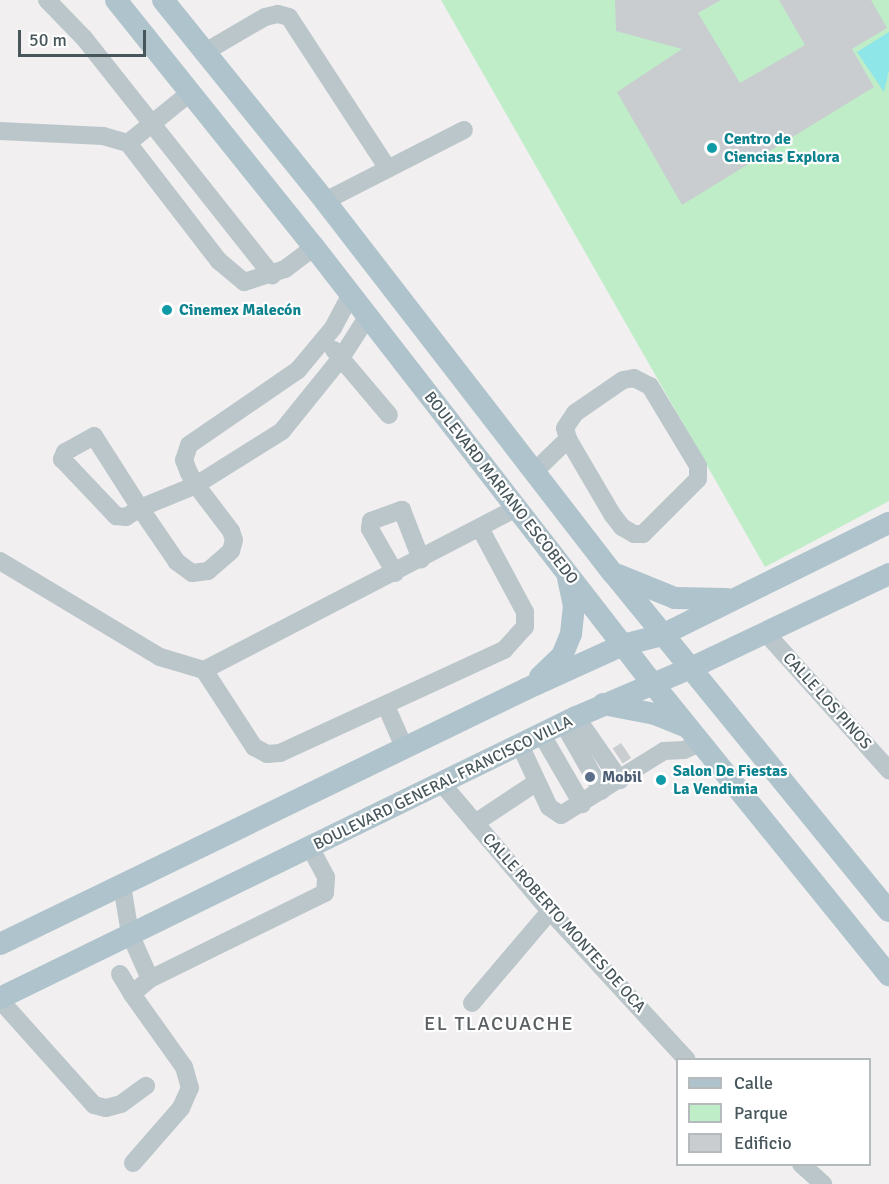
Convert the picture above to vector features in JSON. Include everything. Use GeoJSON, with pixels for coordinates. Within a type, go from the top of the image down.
{"type":"FeatureCollection","features":[{"type":"Feature","properties":{"kind":"main road"},"geometry":{"type":"LineString","coordinates":[[162,0],[325,201],[662,635],[889,911]]}},
{"type":"Feature","properties":{"kind":"main road","name":"BOULEVARD MARIANO ESCOBEDO"},"geometry":{"type":"LineString","coordinates":[[121,3],[368,316],[514,509],[563,566],[653,684],[889,975]]}},
{"type":"Feature","properties":{"kind":"main road"},"geometry":{"type":"LineString","coordinates":[[191,92],[216,83],[233,87]]}},
{"type":"Feature","properties":{"kind":"main road"},"geometry":{"type":"LineString","coordinates":[[4,937],[122,885],[526,689],[623,645],[662,635],[889,523]]}},
{"type":"Feature","properties":{"kind":"main road"},"geometry":{"type":"LineString","coordinates":[[526,689],[562,656],[571,634],[572,592],[563,566]]}},
{"type":"Feature","properties":{"kind":"main road"},"geometry":{"type":"LineString","coordinates":[[613,573],[675,598],[732,599]]}},
{"type":"Feature","properties":{"kind":"main road","name":"BOULEVARD GENERAL FRANCISCO VILLA"},"geometry":{"type":"LineString","coordinates":[[0,999],[130,934],[443,785],[569,720],[691,668],[889,574]]}},
{"type":"Feature","properties":{"kind":"main road"},"geometry":{"type":"LineString","coordinates":[[603,704],[655,714],[697,736]]}},
{"type":"Feature","properties":{"kind":"street"},"geometry":{"type":"LineString","coordinates":[[48,0],[84,38],[272,275]]}},
{"type":"Feature","properties":{"kind":"street"},"geometry":{"type":"LineString","coordinates":[[205,52],[264,17],[278,14],[288,17],[388,169]]}},
{"type":"Feature","properties":{"kind":"street"},"geometry":{"type":"LineString","coordinates":[[128,143],[151,122],[191,92]]}},
{"type":"Feature","properties":{"kind":"street"},"geometry":{"type":"LineString","coordinates":[[325,201],[464,130]]}},
{"type":"Feature","properties":{"kind":"street"},"geometry":{"type":"LineString","coordinates":[[0,131],[103,136],[128,143],[231,275],[244,282],[272,275],[314,247]]}},
{"type":"Feature","properties":{"kind":"street"},"geometry":{"type":"LineString","coordinates":[[350,296],[325,339],[298,370],[189,445],[184,460],[196,485],[231,531],[234,540],[231,551],[208,570],[192,573],[177,562],[140,508],[94,436],[65,452],[62,459],[106,510],[126,517],[140,508],[196,485],[266,443],[314,395],[368,316]]}},
{"type":"Feature","properties":{"kind":"street"},"geometry":{"type":"LineString","coordinates":[[325,339],[389,415]]}},
{"type":"Feature","properties":{"kind":"street"},"geometry":{"type":"LineString","coordinates":[[298,370],[314,395]]}},
{"type":"Feature","properties":{"kind":"street"},"geometry":{"type":"LineString","coordinates":[[634,378],[650,386],[698,466],[698,479],[643,534],[634,534],[622,527],[612,514],[568,439],[565,428],[575,413],[623,380],[634,378]]}},
{"type":"Feature","properties":{"kind":"street"},"geometry":{"type":"LineString","coordinates":[[535,471],[568,439]]}},
{"type":"Feature","properties":{"kind":"street"},"geometry":{"type":"LineString","coordinates":[[204,670],[395,573],[514,509]]}},
{"type":"Feature","properties":{"kind":"street"},"geometry":{"type":"LineString","coordinates":[[395,573],[370,529],[371,521],[402,510],[421,559]]}},
{"type":"Feature","properties":{"kind":"street"},"geometry":{"type":"LineString","coordinates":[[0,561],[160,657],[204,670],[254,747],[267,754],[293,748],[504,650],[525,627],[519,596],[480,528]]}},
{"type":"Feature","properties":{"kind":"street","name":"CALLE LOS PINOS"},"geometry":{"type":"LineString","coordinates":[[765,632],[889,770]]}},
{"type":"Feature","properties":{"kind":"street"},"geometry":{"type":"LineString","coordinates":[[386,706],[404,747]]}},
{"type":"Feature","properties":{"kind":"street"},"geometry":{"type":"LineString","coordinates":[[569,720],[620,780]]}},
{"type":"Feature","properties":{"kind":"street"},"geometry":{"type":"LineString","coordinates":[[569,720],[602,791]]}},
{"type":"Feature","properties":{"kind":"street"},"geometry":{"type":"LineString","coordinates":[[542,735],[582,804]]}},
{"type":"Feature","properties":{"kind":"street"},"geometry":{"type":"LineString","coordinates":[[520,745],[554,812],[561,815],[664,751],[684,750],[697,736]]}},
{"type":"Feature","properties":{"kind":"street"},"geometry":{"type":"LineString","coordinates":[[475,823],[537,782]]}},
{"type":"Feature","properties":{"kind":"street","name":"CALLE ROBERTO MONTES DE OCA"},"geometry":{"type":"LineString","coordinates":[[443,785],[550,911],[686,1058]]}},
{"type":"Feature","properties":{"kind":"street"},"geometry":{"type":"LineString","coordinates":[[132,994],[150,979],[325,893],[326,877],[311,849]]}},
{"type":"Feature","properties":{"kind":"street"},"geometry":{"type":"LineString","coordinates":[[122,885],[130,934],[150,979]]}},
{"type":"Feature","properties":{"kind":"street"},"geometry":{"type":"LineString","coordinates":[[472,1003],[550,911]]}},
{"type":"Feature","properties":{"kind":"street"},"geometry":{"type":"LineString","coordinates":[[120,974],[184,1067],[190,1088],[181,1108],[133,1163]]}},
{"type":"Feature","properties":{"kind":"street"},"geometry":{"type":"LineString","coordinates":[[0,999],[94,1105],[106,1108],[121,1104],[146,1086]]}},
{"type":"Feature","properties":{"kind":"street"},"geometry":{"type":"LineString","coordinates":[[803,1166],[823,1184]]}},
{"type":"Feature","properties":{"kind":"green space","name":"Centro de Ciencias Explora"},"geometry":{"type":"Polygon","coordinates":[[[441,0],[889,0],[889,501],[765,567],[441,0]]]}},
{"type":"Feature","properties":{"kind":"water"},"geometry":{"type":"Polygon","coordinates":[[[889,32],[889,70],[884,92],[857,52],[889,32]]]}},
{"type":"Feature","properties":{"kind":"building","name":"Centro de Ciencias Explora"},"geometry":{"type":"Polygon","coordinates":[[[615,0],[721,0],[698,13],[740,83],[805,45],[779,0],[871,0],[887,28],[852,49],[874,87],[682,205],[617,92],[682,49],[616,31],[615,0]]]}},
{"type":"Feature","properties":{"kind":"building"},"geometry":{"type":"Polygon","coordinates":[[[621,743],[631,758],[623,764],[613,749],[621,743]]]}},
{"type":"Feature","properties":{"kind":"place","name":"Centro de Ciencias Explora"},"geometry":{"type":"Point","coordinates":[712,148]}},
{"type":"Feature","properties":{"kind":"place","name":"Cinemex Malecón"},"geometry":{"type":"Point","coordinates":[167,310]}},
{"type":"Feature","properties":{"kind":"place","name":"Mobil"},"geometry":{"type":"Point","coordinates":[590,777]}},
{"type":"Feature","properties":{"kind":"place","name":"Salon De Fiestas La Vendimia"},"geometry":{"type":"Point","coordinates":[661,780]}},
{"type":"Feature","properties":{"kind":"district","name":"EL TLACUACHE"},"geometry":{"type":"Point","coordinates":[499,1023]}}]}
